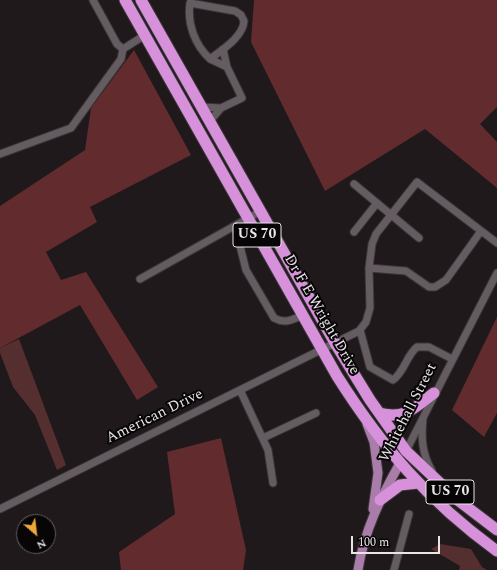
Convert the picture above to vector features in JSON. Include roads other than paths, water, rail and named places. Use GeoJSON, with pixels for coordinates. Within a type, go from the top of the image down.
{"type":"FeatureCollection","features":[{"type":"Feature","properties":{"kind":"highway","name":"Dr F E Wright Drive"},"geometry":{"type":"LineString","coordinates":[[124,0],[322,350],[366,421],[418,483],[463,525],[497,551]]}},
{"type":"Feature","properties":{"kind":"highway","name":"US 70"},"geometry":{"type":"LineString","coordinates":[[141,0],[335,343],[379,413],[406,451],[459,500],[497,530]]}},
{"type":"Feature","properties":{"kind":"highway"},"geometry":{"type":"LineString","coordinates":[[176,90],[183,94],[197,118],[210,121]]}},
{"type":"Feature","properties":{"kind":"highway"},"geometry":{"type":"LineString","coordinates":[[379,413],[392,417],[404,414],[434,393]]}},
{"type":"Feature","properties":{"kind":"highway"},"geometry":{"type":"LineString","coordinates":[[380,500],[400,485],[418,483]]}},
{"type":"Feature","properties":{"kind":"main road"},"geometry":{"type":"LineString","coordinates":[[366,421],[374,442],[377,467],[372,518]]}},
{"type":"Feature","properties":{"kind":"main road","name":"Whitehall Street"},"geometry":{"type":"LineString","coordinates":[[358,570],[361,552],[372,518],[400,463]]}},
{"type":"Feature","properties":{"kind":"street"},"geometry":{"type":"LineString","coordinates":[[93,0],[117,44],[123,49]]}},
{"type":"Feature","properties":{"kind":"street"},"geometry":{"type":"LineString","coordinates":[[210,59],[241,32],[244,21],[241,15],[235,11],[208,3],[190,2],[188,16],[200,49],[210,59],[227,67]]}},
{"type":"Feature","properties":{"kind":"street"},"geometry":{"type":"LineString","coordinates":[[0,154],[71,128],[121,59],[123,49],[145,35]]}},
{"type":"Feature","properties":{"kind":"street"},"geometry":{"type":"LineString","coordinates":[[210,121],[221,108],[242,98],[227,67],[223,49]]}},
{"type":"Feature","properties":{"kind":"street"},"geometry":{"type":"LineString","coordinates":[[202,107],[221,108]]}},
{"type":"Feature","properties":{"kind":"street"},"geometry":{"type":"LineString","coordinates":[[452,359],[428,347],[417,347],[411,352],[399,376],[393,380],[370,367],[360,330],[366,322],[370,308],[369,268],[372,244],[392,214],[417,182],[497,243]]}},
{"type":"Feature","properties":{"kind":"street"},"geometry":{"type":"LineString","coordinates":[[354,184],[392,214],[419,238]]}},
{"type":"Feature","properties":{"kind":"street"},"geometry":{"type":"LineString","coordinates":[[354,232],[377,203]]}},
{"type":"Feature","properties":{"kind":"street"},"geometry":{"type":"LineString","coordinates":[[140,279],[261,212]]}},
{"type":"Feature","properties":{"kind":"street"},"geometry":{"type":"LineString","coordinates":[[235,226],[246,270],[274,318],[281,322],[291,321],[303,315]]}},
{"type":"Feature","properties":{"kind":"street"},"geometry":{"type":"LineString","coordinates":[[369,268],[406,270],[429,287],[435,287],[446,280],[481,231]]}},
{"type":"Feature","properties":{"kind":"street","name":"Whitehall Street"},"geometry":{"type":"LineString","coordinates":[[400,463],[434,393],[497,273]]}},
{"type":"Feature","properties":{"kind":"street","name":"American Drive"},"geometry":{"type":"LineString","coordinates":[[0,508],[360,330]]}},
{"type":"Feature","properties":{"kind":"street"},"geometry":{"type":"LineString","coordinates":[[240,390],[268,450],[273,483]]}},
{"type":"Feature","properties":{"kind":"street"},"geometry":{"type":"LineString","coordinates":[[263,438],[316,413]]}},
{"type":"Feature","properties":{"kind":"street"},"geometry":{"type":"LineString","coordinates":[[424,414],[422,444],[423,454],[437,480]]}},
{"type":"Feature","properties":{"kind":"street"},"geometry":{"type":"LineString","coordinates":[[394,570],[408,514]]}}]}
